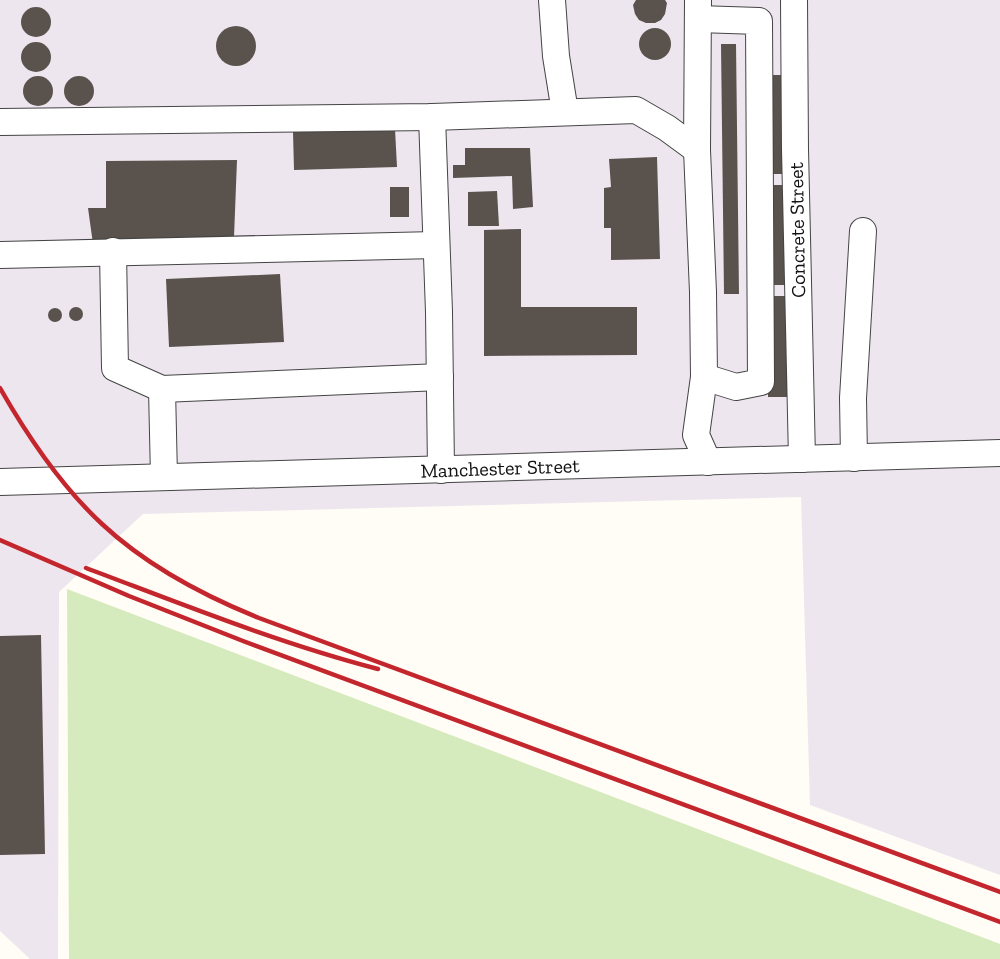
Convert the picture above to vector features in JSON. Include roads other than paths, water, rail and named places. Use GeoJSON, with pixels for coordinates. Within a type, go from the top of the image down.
{"type":"FeatureCollection","features":[{"type":"Feature","properties":{"kind":"street"},"geometry":{"type":"LineString","coordinates":[[552,0],[556,56],[565,112]]}},
{"type":"Feature","properties":{"kind":"street","name":"Concrete Street"},"geometry":{"type":"LineString","coordinates":[[794,0],[802,459]]}},
{"type":"Feature","properties":{"kind":"street"},"geometry":{"type":"LineString","coordinates":[[704,377],[736,387],[761,382],[759,21],[698,9],[697,150],[704,377],[696,435],[708,462]]}},
{"type":"Feature","properties":{"kind":"street"},"geometry":{"type":"LineString","coordinates":[[0,122],[432,117],[636,110],[667,128],[697,150]]}},
{"type":"Feature","properties":{"kind":"street"},"geometry":{"type":"LineString","coordinates":[[432,117],[440,312],[441,470]]}},
{"type":"Feature","properties":{"kind":"street"},"geometry":{"type":"LineString","coordinates":[[854,458],[853,398],[863,231]]}},
{"type":"Feature","properties":{"kind":"street"},"geometry":{"type":"LineString","coordinates":[[0,255],[436,245]]}},
{"type":"Feature","properties":{"kind":"street"},"geometry":{"type":"LineString","coordinates":[[112,251],[115,368],[162,389],[440,377]]}},
{"type":"Feature","properties":{"kind":"street"},"geometry":{"type":"LineString","coordinates":[[162,389],[164,477]]}},
{"type":"Feature","properties":{"kind":"street","name":"Manchester Street"},"geometry":{"type":"LineString","coordinates":[[0,482],[1000,453]]}},
{"type":"Feature","properties":{"kind":"railway"},"geometry":{"type":"LineString","coordinates":[[0,388],[46,460],[72,493],[102,524],[156,566],[217,600],[259,618],[1000,892]]}},
{"type":"Feature","properties":{"kind":"railway"},"geometry":{"type":"LineString","coordinates":[[0,540],[129,596],[243,641],[1000,922]]}},
{"type":"Feature","properties":{"kind":"railway"},"geometry":{"type":"LineString","coordinates":[[86,568],[267,635],[378,669]]}}]}
